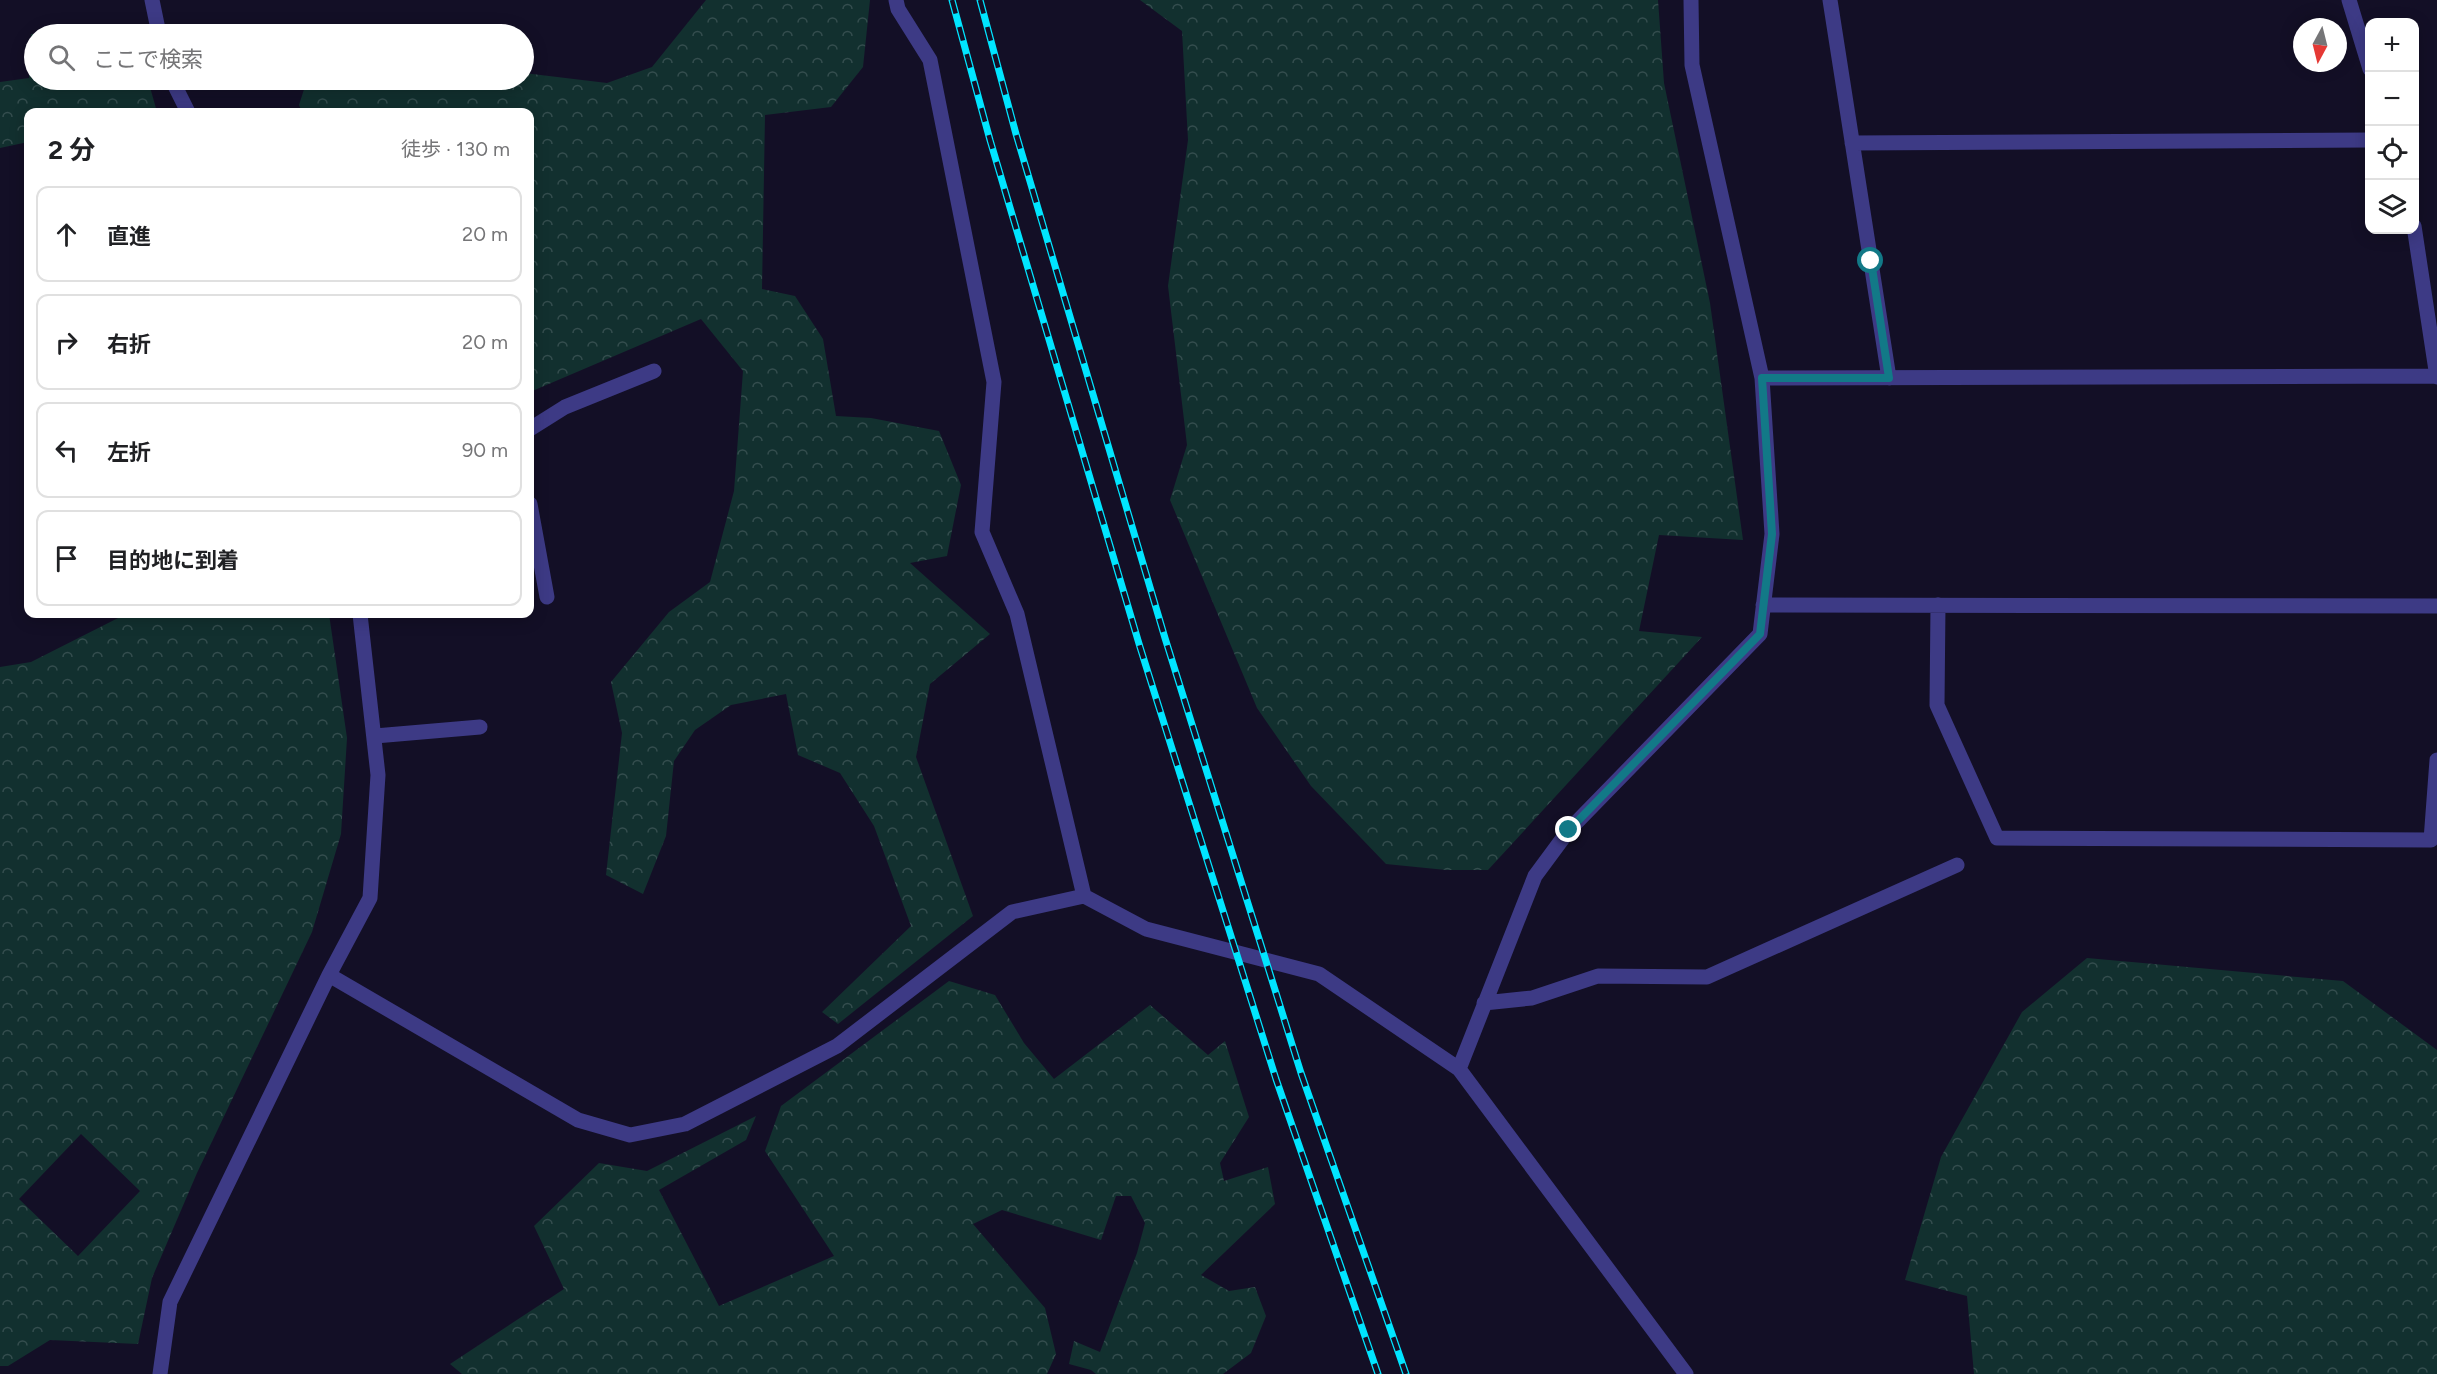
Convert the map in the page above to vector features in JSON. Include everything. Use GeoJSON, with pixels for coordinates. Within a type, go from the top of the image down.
{"type":"FeatureCollection","features":[{"type":"Feature","properties":{"kind":"street"},"geometry":{"type":"LineString","coordinates":[[152,0],[157,24]]}},
{"type":"Feature","properties":{"kind":"street"},"geometry":{"type":"LineString","coordinates":[[896,0],[898,9],[930,60],[994,382],[982,532],[1017,614],[1084,896]]}},
{"type":"Feature","properties":{"kind":"street"},"geometry":{"type":"LineString","coordinates":[[1459,1069],[1535,876],[1569,830],[1760,634],[1772,534],[1762,378],[1692,65],[1691,0]]}},
{"type":"Feature","properties":{"kind":"street"},"geometry":{"type":"LineString","coordinates":[[1830,0],[1889,378]]}},
{"type":"Feature","properties":{"kind":"street"},"geometry":{"type":"LineString","coordinates":[[2349,0],[2365,53]]}},
{"type":"Feature","properties":{"kind":"street"},"geometry":{"type":"LineString","coordinates":[[177,90],[186,108]]}},
{"type":"Feature","properties":{"kind":"street"},"geometry":{"type":"LineString","coordinates":[[1852,143],[2365,140]]}},
{"type":"Feature","properties":{"kind":"street"},"geometry":{"type":"LineString","coordinates":[[1762,378],[2437,377],[2416,234]]}},
{"type":"Feature","properties":{"kind":"street"},"geometry":{"type":"LineString","coordinates":[[534,427],[566,407],[654,371]]}},
{"type":"Feature","properties":{"kind":"street"},"geometry":{"type":"LineString","coordinates":[[534,526],[547,597]]}},
{"type":"Feature","properties":{"kind":"street"},"geometry":{"type":"LineString","coordinates":[[1763,605],[2437,606]]}},
{"type":"Feature","properties":{"kind":"street"},"geometry":{"type":"LineString","coordinates":[[1938,605],[1937,705],[1998,838],[2431,840],[2437,760]]}},
{"type":"Feature","properties":{"kind":"street"},"geometry":{"type":"LineString","coordinates":[[160,1374],[170,1302],[329,975],[370,898],[378,775],[360,618]]}},
{"type":"Feature","properties":{"kind":"street"},"geometry":{"type":"LineString","coordinates":[[375,736],[480,727]]}},
{"type":"Feature","properties":{"kind":"street"},"geometry":{"type":"LineString","coordinates":[[1484,1004],[1532,998],[1598,976],[1707,977],[1957,865]]}},
{"type":"Feature","properties":{"kind":"street"},"geometry":{"type":"LineString","coordinates":[[329,975],[578,1120],[630,1135],[685,1124],[837,1046],[1012,912],[1084,896],[1146,929],[1319,974],[1459,1069],[1686,1374]]}},
{"type":"Feature","properties":{"kind":"green space"},"geometry":{"type":"Polygon","coordinates":[[[706,0],[870,0],[863,67],[831,107],[765,115],[762,289],[795,296],[823,339],[836,416],[871,418],[939,431],[961,485],[947,556],[910,563],[990,634],[930,684],[916,757],[973,916],[838,1024],[822,1012],[911,926],[874,826],[840,773],[798,755],[786,694],[731,705],[695,730],[674,761],[666,836],[643,894],[606,875],[622,733],[611,682],[669,612],[710,582],[734,491],[743,371],[701,319],[534,390],[534,108],[300,108],[299,105],[304,90],[534,90],[534,74],[607,83],[652,67],[706,0]]]}},
{"type":"Feature","properties":{"kind":"green space"},"geometry":{"type":"Polygon","coordinates":[[[1140,0],[1658,0],[1664,83],[1710,303],[1743,540],[1659,535],[1639,631],[1702,637],[1488,870],[1446,870],[1386,864],[1311,786],[1257,708],[1170,500],[1187,445],[1168,286],[1188,140],[1182,31],[1140,0]]]}},
{"type":"Feature","properties":{"kind":"green space"},"geometry":{"type":"Polygon","coordinates":[[[24,79],[24,90],[151,90],[156,108],[24,108],[24,143],[0,148],[0,82],[24,79]]]}},
{"type":"Feature","properties":{"kind":"green space"},"geometry":{"type":"Polygon","coordinates":[[[118,618],[330,618],[347,738],[341,834],[312,932],[197,1173],[152,1278],[138,1344],[50,1340],[8,1366],[0,1366],[0,667],[31,662],[118,618]],[[81,1134],[19,1199],[78,1256],[140,1191],[81,1134]]]}},
{"type":"Feature","properties":{"kind":"green space"},"geometry":{"type":"Polygon","coordinates":[[[2087,958],[2343,981],[2437,1050],[2437,1374],[1974,1374],[1967,1296],[1905,1280],[1941,1157],[2022,1012],[2087,958]]]}},
{"type":"Feature","properties":{"kind":"green space"},"geometry":{"type":"Polygon","coordinates":[[[949,981],[995,995],[1024,1043],[1054,1079],[1150,1005],[1208,1055],[1225,1041],[1249,1117],[1220,1163],[1224,1181],[1268,1167],[1275,1204],[1201,1275],[1229,1291],[1255,1287],[1266,1316],[1251,1353],[1223,1374],[1096,1374],[1091,1370],[1069,1364],[1074,1341],[1100,1352],[1137,1253],[1145,1223],[1131,1196],[1116,1196],[1101,1240],[1002,1210],[973,1224],[1045,1308],[1056,1354],[1047,1374],[462,1374],[450,1364],[564,1289],[534,1226],[599,1163],[647,1171],[756,1116],[746,1140],[659,1190],[719,1306],[834,1256],[765,1151],[781,1106],[949,981]]]}},
{"type":"Feature","properties":{"kind":"railway"},"geometry":{"type":"LineString","coordinates":[[952,0],[990,140],[1140,647],[1276,1079],[1378,1374]]}},
{"type":"Feature","properties":{"kind":"railway"},"geometry":{"type":"LineString","coordinates":[[980,0],[1016,134],[1165,638],[1301,1073],[1406,1374]]}},
{"type":"Feature","properties":{"kind":"route"},"geometry":{"type":"LineString","coordinates":[[1569,830],[1760,634],[1772,534],[1762,378],[1889,378],[1871,261]]}}]}
